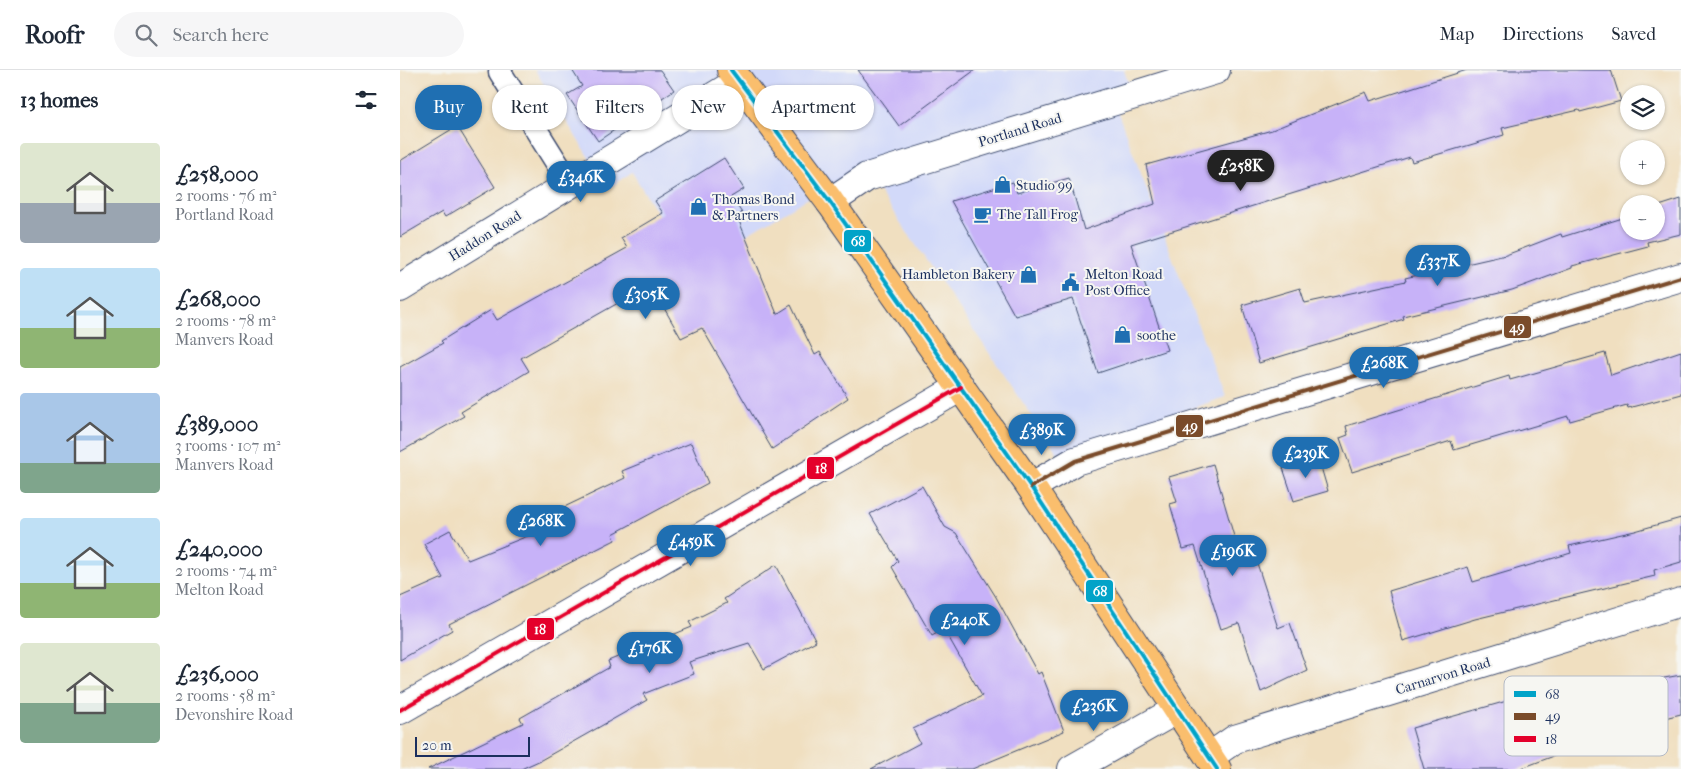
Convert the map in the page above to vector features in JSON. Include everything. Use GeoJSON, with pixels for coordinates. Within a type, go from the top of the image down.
{"type":"FeatureCollection","features":[{"type":"Feature","properties":{"kind":"main road"},"geometry":{"type":"LineString","coordinates":[[735,76],[830,202],[1032,487],[1213,763]]}},
{"type":"Feature","properties":{"kind":"street","name":"Portland Road"},"geometry":{"type":"LineString","coordinates":[[830,202],[867,177],[1216,70]]}},
{"type":"Feature","properties":{"kind":"street","name":"Haddon Road"},"geometry":{"type":"LineString","coordinates":[[400,288],[570,184],[735,76]]}},
{"type":"Feature","properties":{"kind":"street"},"geometry":{"type":"LineString","coordinates":[[1032,487],[1075,461],[1681,277]]}},
{"type":"Feature","properties":{"kind":"street"},"geometry":{"type":"LineString","coordinates":[[400,710],[961,387]]}},
{"type":"Feature","properties":{"kind":"street","name":"Carnarvon Road"},"geometry":{"type":"LineString","coordinates":[[1213,763],[1235,739],[1681,602]]}},
{"type":"Feature","properties":{"kind":"street"},"geometry":{"type":"LineString","coordinates":[[1072,769],[1178,709]]}},
{"type":"Feature","properties":{"kind":"lane"},"geometry":{"type":"LineString","coordinates":[[500,72],[570,184]]}},
{"type":"Feature","properties":{"kind":"shaded area"},"geometry":{"type":"Polygon","coordinates":[[[535,70],[1124,70],[1129,85],[1110,92],[1225,397],[1058,454],[862,166],[691,268],[632,172],[608,189],[567,122],[567,85],[544,85],[535,70]]]}},
{"type":"Feature","properties":{"kind":"building"},"geometry":{"type":"Polygon","coordinates":[[[572,70],[660,70],[672,87],[672,91],[662,98],[662,85],[581,85],[572,70]]]}},
{"type":"Feature","properties":{"kind":"building"},"geometry":{"type":"Polygon","coordinates":[[[858,70],[975,70],[899,126],[874,92],[874,85],[869,85],[858,70]]]}},
{"type":"Feature","properties":{"kind":"building"},"geometry":{"type":"Polygon","coordinates":[[[1467,70],[1611,70],[1620,98],[1620,101],[1580,112],[1579,110],[1502,128],[1504,135],[1412,162],[1410,157],[1131,244],[1167,350],[1098,373],[1073,299],[1015,316],[951,201],[1013,182],[1017,193],[1069,178],[1084,230],[1155,204],[1146,165],[1272,130],[1366,92],[1370,101],[1467,70]]]}},
{"type":"Feature","properties":{"kind":"building"},"geometry":{"type":"Polygon","coordinates":[[[577,89],[577,110],[567,95],[577,89]]]}},
{"type":"Feature","properties":{"kind":"building"},"geometry":{"type":"Polygon","coordinates":[[[450,130],[459,130],[495,187],[445,217],[442,212],[400,237],[400,161],[450,130]]]}},
{"type":"Feature","properties":{"kind":"building"},"geometry":{"type":"Polygon","coordinates":[[[591,130],[614,130],[598,141],[591,130]]]}},
{"type":"Feature","properties":{"kind":"building"},"geometry":{"type":"Polygon","coordinates":[[[724,158],[744,189],[731,197],[742,213],[737,216],[777,314],[791,305],[815,355],[820,352],[848,398],[772,449],[702,328],[681,338],[655,292],[639,302],[634,294],[521,358],[529,371],[461,412],[464,416],[400,452],[400,367],[443,343],[441,341],[491,310],[497,320],[627,248],[621,238],[663,213],[655,201],[724,158]]]}},
{"type":"Feature","properties":{"kind":"building"},"geometry":{"type":"Polygon","coordinates":[[[1681,199],[1681,234],[1665,238],[1665,204],[1681,199]]]}},
{"type":"Feature","properties":{"kind":"building"},"geometry":{"type":"Polygon","coordinates":[[[1620,219],[1620,240],[1656,240],[1647,242],[1648,246],[1572,266],[1572,268],[1512,290],[1403,316],[1404,319],[1259,363],[1242,305],[1300,288],[1305,303],[1406,281],[1405,278],[1506,255],[1561,234],[1562,237],[1620,219]]]}},
{"type":"Feature","properties":{"kind":"building"},"geometry":{"type":"Polygon","coordinates":[[[1681,351],[1681,394],[1628,408],[1627,405],[1570,421],[1568,416],[1454,450],[1451,441],[1352,472],[1340,438],[1348,435],[1346,426],[1509,376],[1510,380],[1605,353],[1611,375],[1681,351]]]}},
{"type":"Feature","properties":{"kind":"building"},"geometry":{"type":"Polygon","coordinates":[[[691,443],[708,483],[613,534],[615,540],[449,624],[452,630],[400,660],[400,597],[443,578],[424,544],[450,530],[468,560],[540,531],[535,521],[625,478],[622,471],[691,443]]]}},
{"type":"Feature","properties":{"kind":"building"},"geometry":{"type":"Polygon","coordinates":[[[1318,457],[1328,491],[1294,501],[1283,468],[1318,457]]]}},
{"type":"Feature","properties":{"kind":"building"},"geometry":{"type":"Polygon","coordinates":[[[1213,464],[1242,564],[1256,560],[1278,628],[1290,623],[1307,670],[1261,692],[1239,623],[1221,629],[1195,546],[1183,549],[1170,504],[1177,502],[1169,477],[1213,464]]]}},
{"type":"Feature","properties":{"kind":"building"},"geometry":{"type":"Polygon","coordinates":[[[922,486],[945,527],[956,533],[996,597],[1038,674],[1041,672],[1064,731],[972,769],[871,769],[920,743],[913,729],[982,696],[944,629],[932,636],[892,567],[898,561],[870,514],[922,486]]]}},
{"type":"Feature","properties":{"kind":"building"},"geometry":{"type":"Polygon","coordinates":[[[1681,518],[1681,562],[1654,570],[1655,576],[1475,619],[1403,641],[1389,591],[1468,567],[1473,582],[1571,553],[1569,546],[1681,518]]]}},
{"type":"Feature","properties":{"kind":"building"},"geometry":{"type":"Polygon","coordinates":[[[776,565],[816,641],[764,669],[749,643],[689,662],[694,674],[643,694],[647,700],[541,760],[521,769],[428,769],[523,723],[520,718],[610,667],[608,661],[692,627],[689,622],[727,603],[724,599],[776,565]]]}},
{"type":"Feature","properties":{"kind":"building"},"geometry":{"type":"Polygon","coordinates":[[[1681,675],[1681,714],[1668,717],[1668,677],[1681,675]]]}},
{"type":"Feature","properties":{"kind":"building"},"geometry":{"type":"Polygon","coordinates":[[[1504,702],[1504,756],[1554,756],[1519,769],[1424,769],[1412,728],[1504,702]]]}},
{"type":"Feature","properties":{"kind":"transit line","name":"68"},"geometry":{"type":"LineString","coordinates":[[731,70],[830,202],[1031,487],[1217,769]]}},
{"type":"Feature","properties":{"kind":"transit line","name":"49"},"geometry":{"type":"LineString","coordinates":[[1031,487],[1075,461],[1681,277]]}},
{"type":"Feature","properties":{"kind":"transit line","name":"18"},"geometry":{"type":"LineString","coordinates":[[400,710],[961,387]]}},
{"type":"Feature","properties":{"kind":"place","name":"Studio 99"},"geometry":{"type":"Point","coordinates":[1002,185]}},
{"type":"Feature","properties":{"kind":"place","name":"Thomas Bond & Partners"},"geometry":{"type":"Point","coordinates":[698,207]}},
{"type":"Feature","properties":{"kind":"place","name":"The Tall Frog"},"geometry":{"type":"Point","coordinates":[983,214]}},
{"type":"Feature","properties":{"kind":"place","name":"Hambleton Bakery"},"geometry":{"type":"Point","coordinates":[1029,274]}},
{"type":"Feature","properties":{"kind":"place","name":"Melton Road Post Office"},"geometry":{"type":"Point","coordinates":[1071,282]}},
{"type":"Feature","properties":{"kind":"place","name":"soothe"},"geometry":{"type":"Point","coordinates":[1123,335]}}]}
